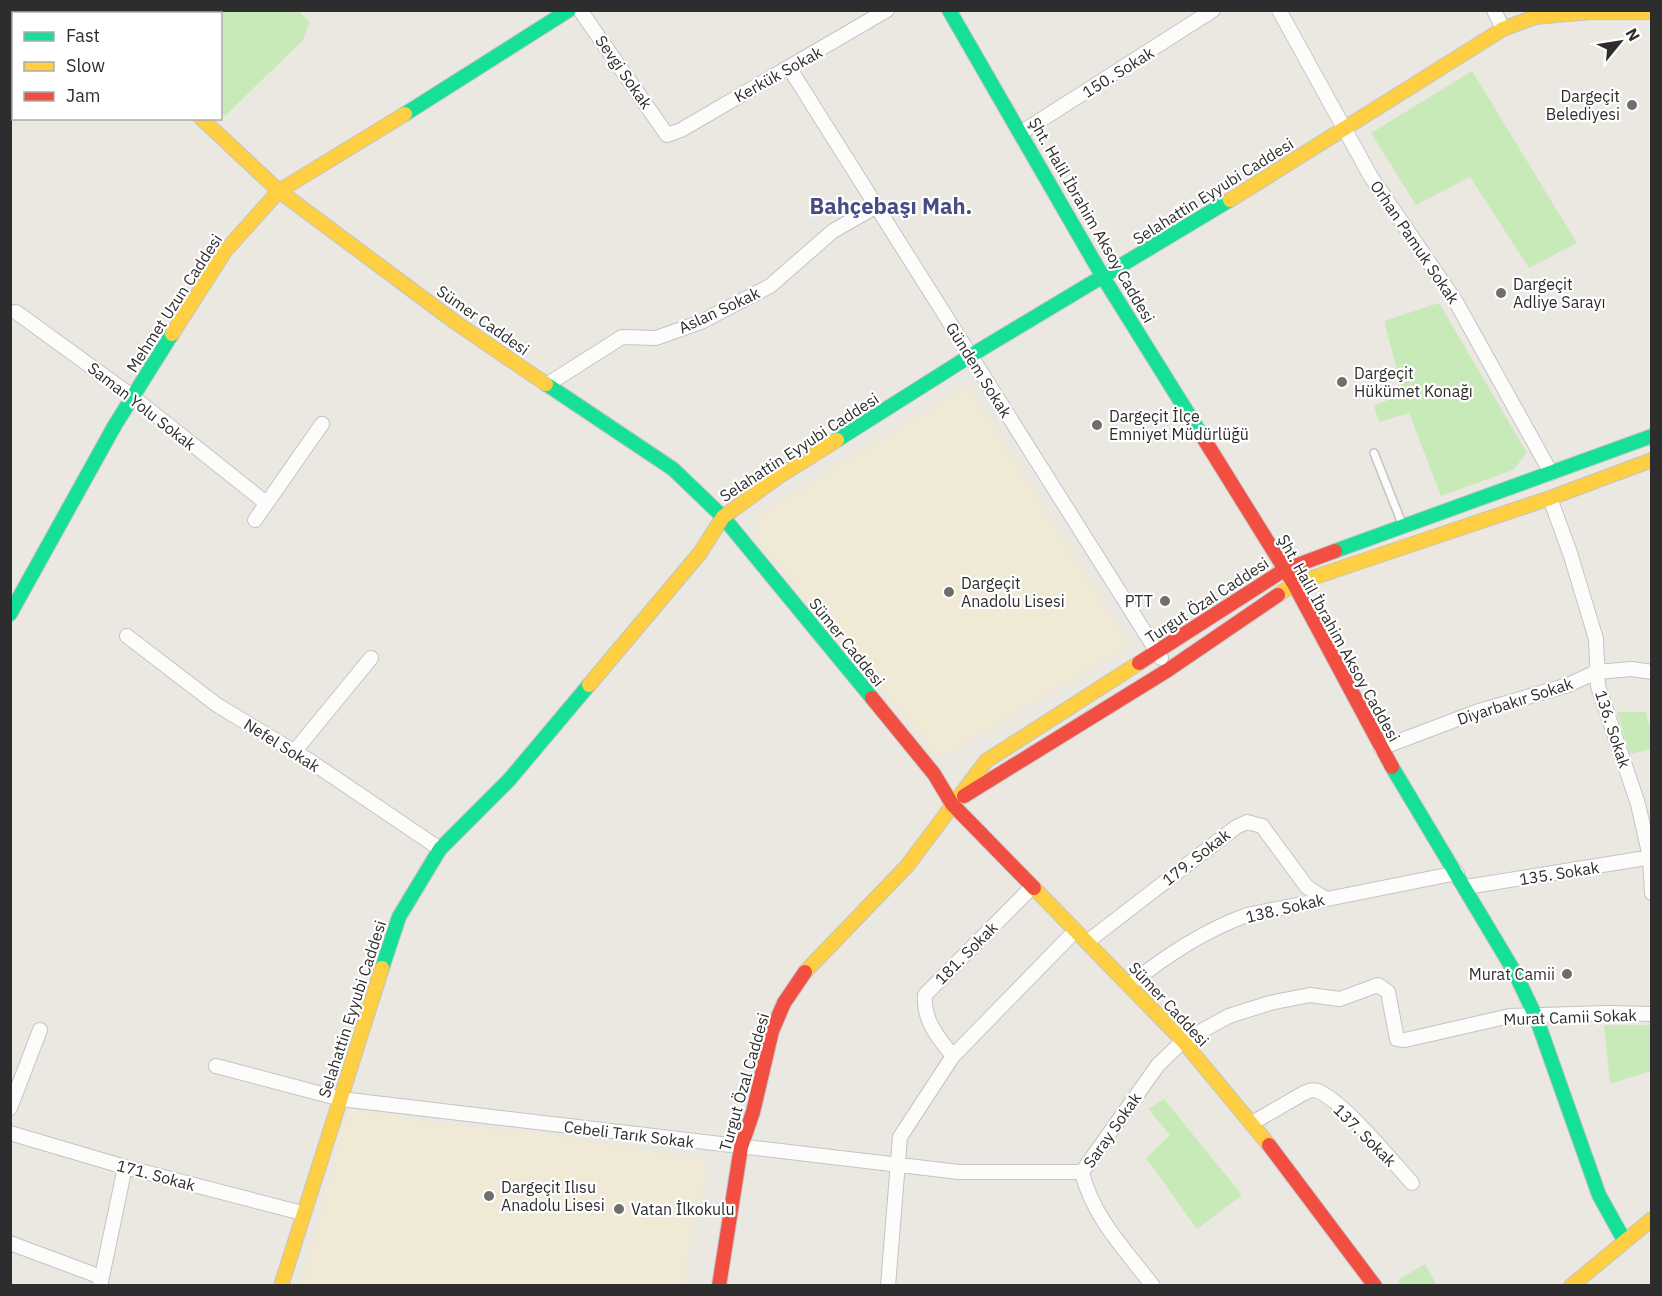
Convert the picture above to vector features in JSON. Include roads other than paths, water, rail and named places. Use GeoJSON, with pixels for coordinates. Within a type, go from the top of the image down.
{"type":"FeatureCollection","features":[{"type":"Feature","properties":{"kind":"street","name":"Mehmet Uzun Caddesi"},"geometry":{"type":"LineString","coordinates":[[10,614],[132,397],[226,249],[279,191],[478,70],[569,10]]}},
{"type":"Feature","properties":{"kind":"street","name":"Sevgi Sokak"},"geometry":{"type":"LineString","coordinates":[[580,10],[667,135]]}},
{"type":"Feature","properties":{"kind":"street","name":"Kerkük Sokak"},"geometry":{"type":"LineString","coordinates":[[667,135],[681,130],[790,69],[887,10]]}},
{"type":"Feature","properties":{"kind":"street","name":"Şht. Halil İbrahim Aksoy Caddesi"},"geometry":{"type":"LineString","coordinates":[[949,10],[1022,132],[1103,277],[1294,584],[1381,747],[1458,873],[1514,971],[1536,1017],[1564,1103],[1599,1195],[1624,1240]]}},
{"type":"Feature","properties":{"kind":"street","name":"150. Sokak"},"geometry":{"type":"LineString","coordinates":[[1022,132],[1213,10]]}},
{"type":"Feature","properties":{"kind":"street","name":"Orhan Pamuk Sokak"},"geometry":{"type":"LineString","coordinates":[[1279,10],[1371,177],[1456,302],[1551,473]]}},
{"type":"Feature","properties":{"kind":"street"},"geometry":{"type":"LineString","coordinates":[[1494,10],[1503,29]]}},
{"type":"Feature","properties":{"kind":"street","name":"Selahattin Eyyubi Caddesi"},"geometry":{"type":"LineString","coordinates":[[281,1286],[302,1213],[399,917],[440,849],[509,780],[700,553],[723,517],[778,477],[970,356],[1345,130],[1503,29],[1535,17],[1591,12],[1652,12]]}},
{"type":"Feature","properties":{"kind":"street","name":"Gündem Sokak"},"geometry":{"type":"LineString","coordinates":[[790,69],[1168,670]]}},
{"type":"Feature","properties":{"kind":"street","name":"Sümer Caddesi"},"geometry":{"type":"LineString","coordinates":[[203,120],[279,191],[455,322],[673,469],[723,517],[934,774],[952,804],[1183,1041],[1252,1123],[1375,1286]]}},
{"type":"Feature","properties":{"kind":"street","name":"Aslan Sokak"},"geometry":{"type":"LineString","coordinates":[[548,384],[622,337],[656,338],[701,321],[770,286],[833,231],[877,206]]}},
{"type":"Feature","properties":{"kind":"street","name":"Saman Yolu Sokak"},"geometry":{"type":"LineString","coordinates":[[16,312],[132,397],[266,503]]}},
{"type":"Feature","properties":{"kind":"street"},"geometry":{"type":"LineString","coordinates":[[255,520],[322,424]]}},
{"type":"Feature","properties":{"kind":"street","name":"Turgut Özal Caddesi"},"geometry":{"type":"LineString","coordinates":[[719,1286],[741,1147],[753,1112],[772,1031],[784,1003],[807,969],[907,866],[986,761],[1284,570],[1652,435]]}},
{"type":"Feature","properties":{"kind":"street","name":"Turgut Özal Caddesi"},"geometry":{"type":"LineString","coordinates":[[952,804],[1168,670],[1294,584],[1550,498],[1652,460]]}},
{"type":"Feature","properties":{"kind":"street","name":"136. Sokak"},"geometry":{"type":"LineString","coordinates":[[1550,498],[1570,553],[1596,639],[1598,686],[1638,804],[1651,857],[1652,893]]}},
{"type":"Feature","properties":{"kind":"street","name":"Nefel Sokak"},"geometry":{"type":"LineString","coordinates":[[127,636],[217,705],[294,752],[440,849]]}},
{"type":"Feature","properties":{"kind":"street"},"geometry":{"type":"LineString","coordinates":[[294,752],[371,658]]}},
{"type":"Feature","properties":{"kind":"street","name":"Diyarbakır Sokak"},"geometry":{"type":"LineString","coordinates":[[1381,747],[1476,712],[1568,685],[1596,672],[1632,669],[1652,672]]}},
{"type":"Feature","properties":{"kind":"street","name":"179. Sokak"},"geometry":{"type":"LineString","coordinates":[[1087,942],[1236,826],[1247,822],[1262,826],[1307,887],[1324,898]]}},
{"type":"Feature","properties":{"kind":"street","name":"135. Sokak"},"geometry":{"type":"LineString","coordinates":[[1466,887],[1651,857]]}},
{"type":"Feature","properties":{"kind":"street","name":"138. Sokak"},"geometry":{"type":"LineString","coordinates":[[1129,985],[1159,962],[1221,925],[1247,915],[1458,873]]}},
{"type":"Feature","properties":{"kind":"street","name":"181. Sokak"},"geometry":{"type":"LineString","coordinates":[[954,1056],[935,1034],[924,1008],[925,995],[1032,887]]}},
{"type":"Feature","properties":{"kind":"street"},"geometry":{"type":"LineString","coordinates":[[888,1286],[900,1137],[954,1056],[1075,932]]}},
{"type":"Feature","properties":{"kind":"street","name":"Murat Camii Sokak"},"geometry":{"type":"LineString","coordinates":[[1183,1041],[1229,1016],[1270,1003],[1310,995],[1340,999],[1378,985],[1388,992],[1397,1039],[1405,1040],[1510,1016],[1536,1017],[1608,1012],[1652,1014]]}},
{"type":"Feature","properties":{"kind":"street"},"geometry":{"type":"LineString","coordinates":[[10,1108],[40,1030]]}},
{"type":"Feature","properties":{"kind":"street","name":"Saray Sokak"},"geometry":{"type":"LineString","coordinates":[[1153,1286],[1100,1215],[1089,1195],[1082,1172],[1158,1065],[1183,1041]]}},
{"type":"Feature","properties":{"kind":"street","name":"Cebeli Tarık Sokak"},"geometry":{"type":"LineString","coordinates":[[216,1066],[341,1099],[959,1172],[1082,1172]]}},
{"type":"Feature","properties":{"kind":"street","name":"137. Sokak"},"geometry":{"type":"LineString","coordinates":[[1252,1123],[1305,1093],[1312,1090],[1319,1092],[1349,1116],[1412,1183]]}},
{"type":"Feature","properties":{"kind":"street","name":"171. Sokak"},"geometry":{"type":"LineString","coordinates":[[10,1133],[125,1167],[302,1213]]}},
{"type":"Feature","properties":{"kind":"street"},"geometry":{"type":"LineString","coordinates":[[10,1243],[100,1281],[125,1167]]}},
{"type":"Feature","properties":{"kind":"street"},"geometry":{"type":"LineString","coordinates":[[1571,1286],[1652,1219]]}},
{"type":"Feature","properties":{"kind":"lane"},"geometry":{"type":"LineString","coordinates":[[1374,453],[1412,544]]}},
{"type":"Feature","properties":{"kind":"place","name":"Dargeçit Belediyesi"},"geometry":{"type":"Point","coordinates":[1632,105]}},
{"type":"Feature","properties":{"kind":"place","name":"Dargeçit Adliye Sarayı"},"geometry":{"type":"Point","coordinates":[1501,293]}},
{"type":"Feature","properties":{"kind":"place","name":"Dargeçit Hükümet Konağı"},"geometry":{"type":"Point","coordinates":[1342,382]}},
{"type":"Feature","properties":{"kind":"place","name":"Dargeçit İlçe Emniyet Müdürlüğü"},"geometry":{"type":"Point","coordinates":[1097,425]}},
{"type":"Feature","properties":{"kind":"place","name":"Dargeçit Anadolu Lisesi"},"geometry":{"type":"Point","coordinates":[949,592]}},
{"type":"Feature","properties":{"kind":"place","name":"PTT"},"geometry":{"type":"Point","coordinates":[1165,601]}},
{"type":"Feature","properties":{"kind":"place","name":"Murat Camii"},"geometry":{"type":"Point","coordinates":[1567,974]}},
{"type":"Feature","properties":{"kind":"place","name":"Dargeçit Ilısu Anadolu Lisesi"},"geometry":{"type":"Point","coordinates":[489,1196]}},
{"type":"Feature","properties":{"kind":"place","name":"Vatan İlkokulu"},"geometry":{"type":"Point","coordinates":[619,1209]}},
{"type":"Feature","properties":{"kind":"district","name":"Bahçebaşı Mah."},"geometry":{"type":"Point","coordinates":[891,206]}}]}
